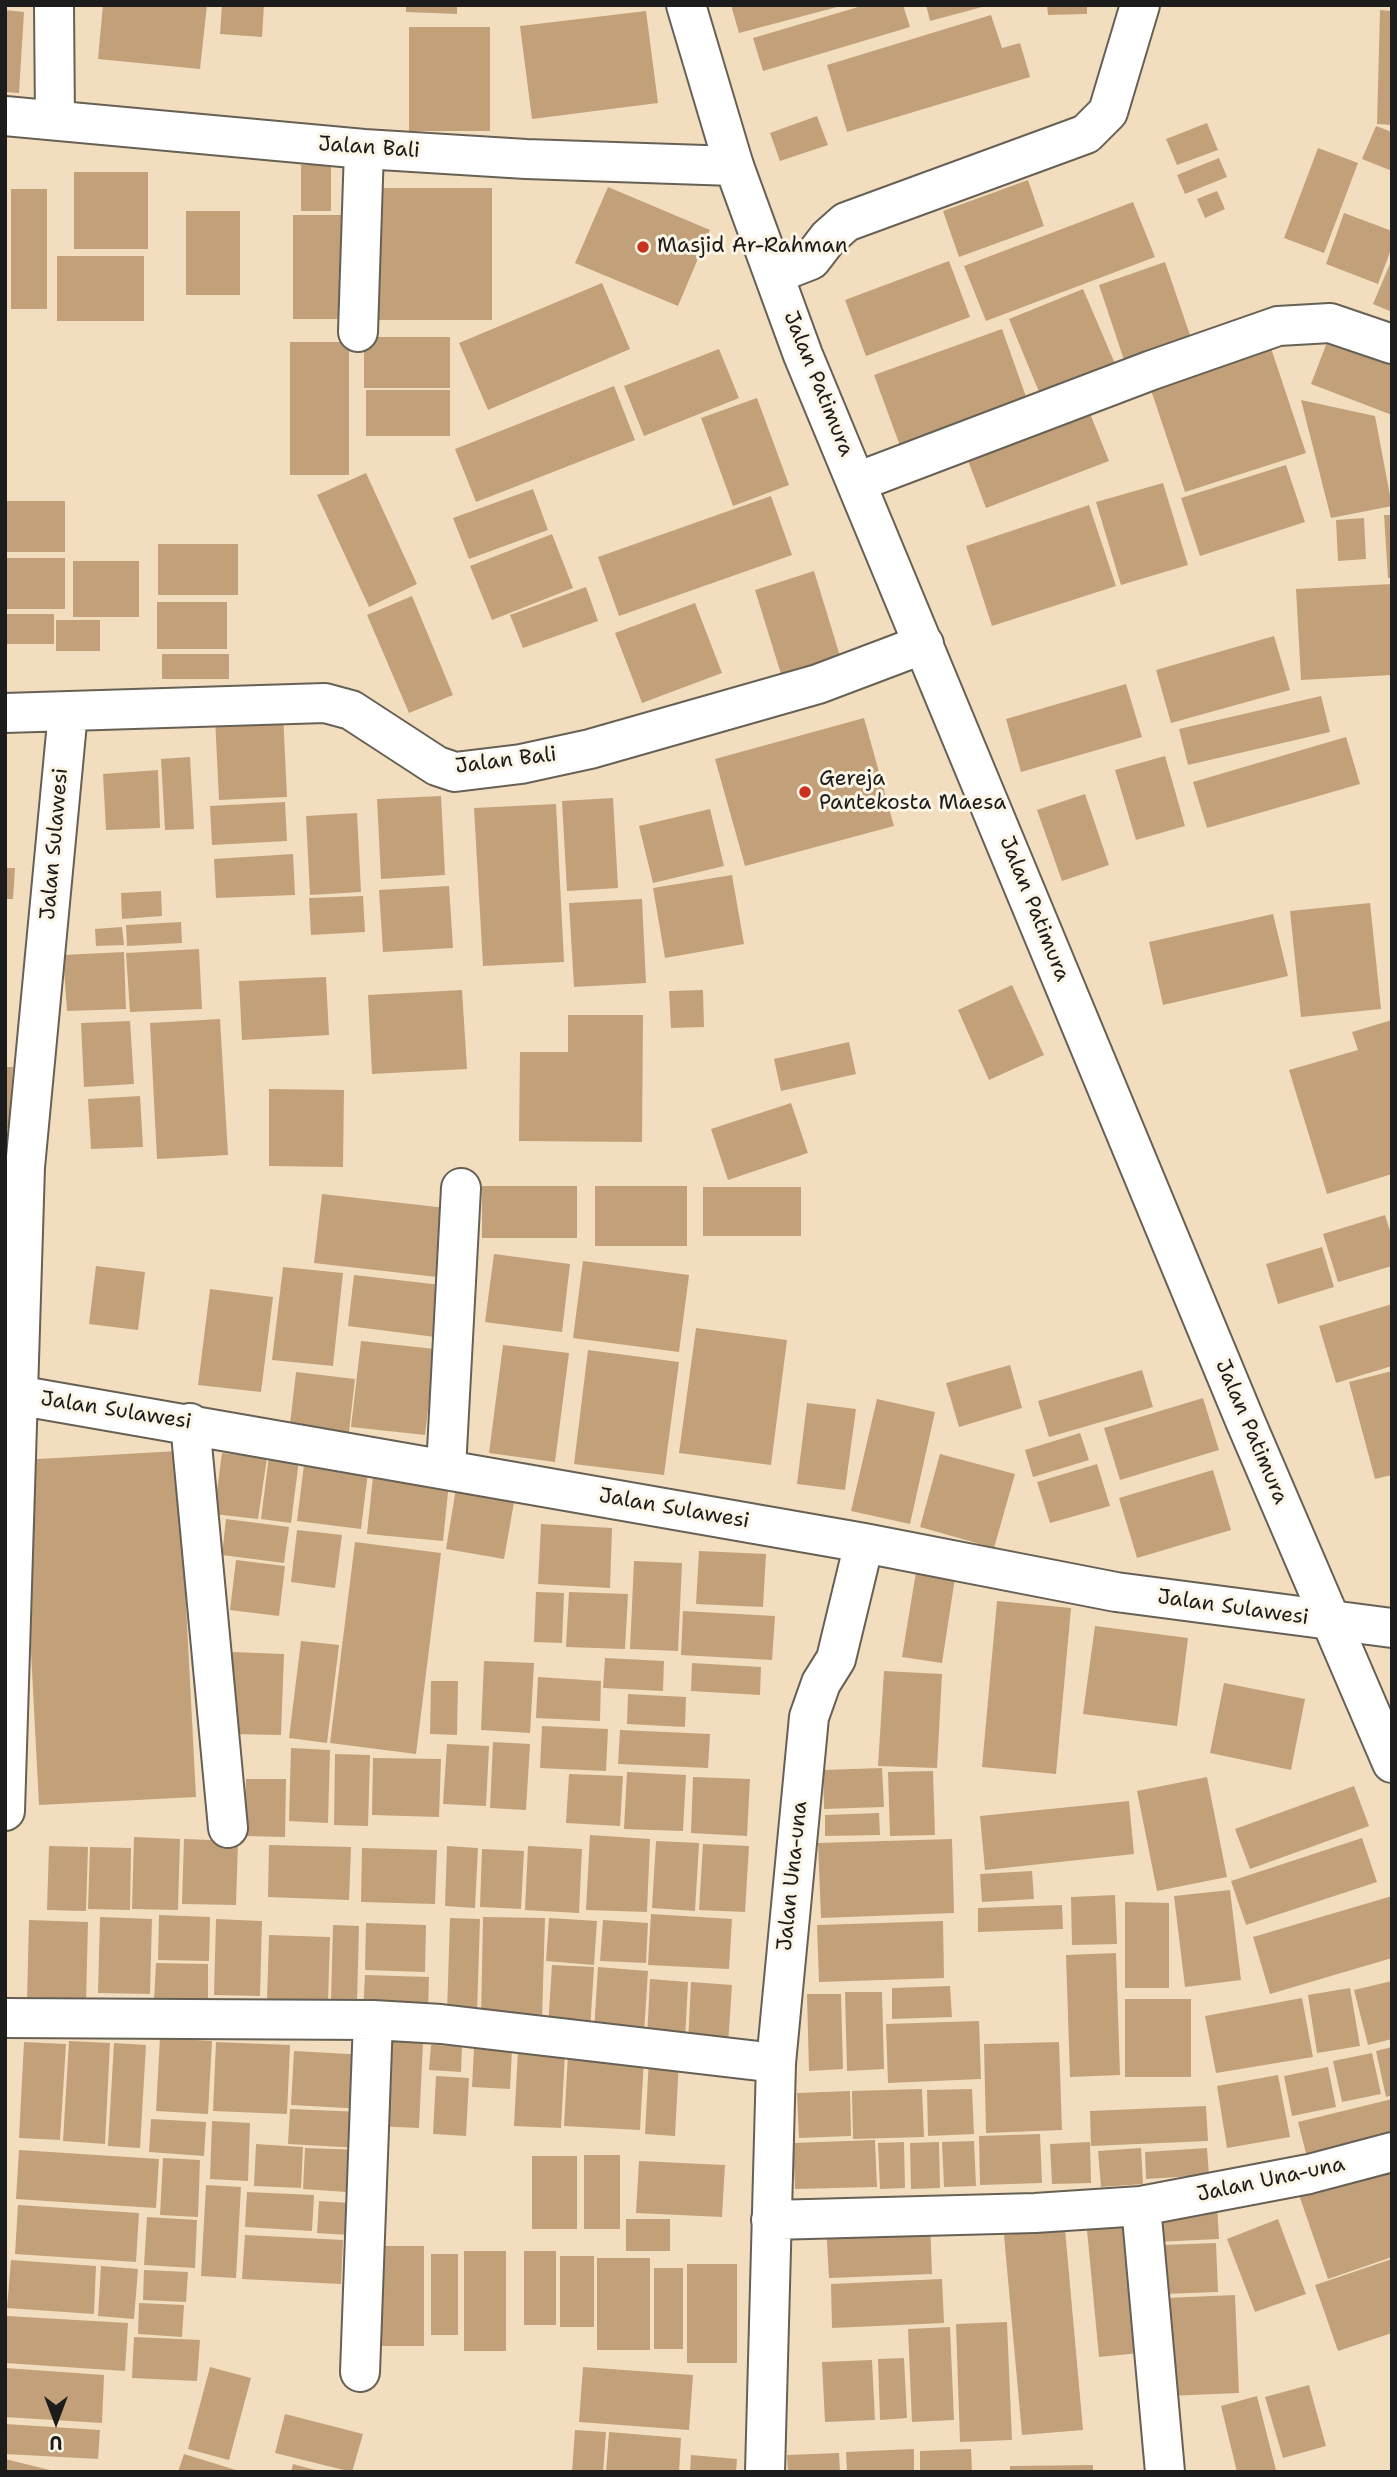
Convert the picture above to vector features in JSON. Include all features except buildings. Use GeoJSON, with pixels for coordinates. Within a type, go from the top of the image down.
{"type":"FeatureCollection","features":[{"type":"Feature","properties":{"kind":"street"},"geometry":{"type":"LineString","coordinates":[[54,5],[55,120]]}},
{"type":"Feature","properties":{"kind":"street","name":"Jalan Patimura"},"geometry":{"type":"LineString","coordinates":[[686,5],[734,166],[803,355],[1392,1763]]}},
{"type":"Feature","properties":{"kind":"street"},"geometry":{"type":"LineString","coordinates":[[775,274],[811,260],[828,238],[846,222],[1086,134],[1108,112],[1140,5]]}},
{"type":"Feature","properties":{"kind":"street","name":"Jalan Bali"},"geometry":{"type":"LineString","coordinates":[[5,116],[364,149],[526,159],[734,166]]}},
{"type":"Feature","properties":{"kind":"street"},"geometry":{"type":"LineString","coordinates":[[358,332],[364,149]]}},
{"type":"Feature","properties":{"kind":"street"},"geometry":{"type":"LineString","coordinates":[[858,482],[1152,370],[1278,326],[1330,323],[1392,344]]}},
{"type":"Feature","properties":{"kind":"street","name":"Jalan Bali"},"geometry":{"type":"LineString","coordinates":[[5,713],[325,704],[351,710],[438,766],[456,772],[521,764],[590,749],[818,684],[924,644]]}},
{"type":"Feature","properties":{"kind":"street","name":"Jalan Sulawesi"},"geometry":{"type":"LineString","coordinates":[[5,1811],[11,1394],[25,1167],[68,712]]}},
{"type":"Feature","properties":{"kind":"street"},"geometry":{"type":"LineString","coordinates":[[446,1469],[461,1188]]}},
{"type":"Feature","properties":{"kind":"street","name":"Jalan Sulawesi"},"geometry":{"type":"LineString","coordinates":[[11,1394],[190,1423],[863,1543],[1116,1592],[1392,1628]]}},
{"type":"Feature","properties":{"kind":"street"},"geometry":{"type":"LineString","coordinates":[[190,1423],[228,1828]]}},
{"type":"Feature","properties":{"kind":"street","name":"Jalan Una-una"},"geometry":{"type":"LineString","coordinates":[[765,2472],[776,2063],[809,1717],[821,1683],[836,1659],[863,1543]]}},
{"type":"Feature","properties":{"kind":"street"},"geometry":{"type":"LineString","coordinates":[[5,2018],[373,2020],[468,2026],[776,2063]]}},
{"type":"Feature","properties":{"kind":"street"},"geometry":{"type":"LineString","coordinates":[[360,2372],[373,2020]]}},
{"type":"Feature","properties":{"kind":"street","name":"Jalan Una-una"},"geometry":{"type":"LineString","coordinates":[[771,2220],[1035,2213],[1141,2206],[1309,2174],[1392,2152]]}},
{"type":"Feature","properties":{"kind":"street"},"geometry":{"type":"LineString","coordinates":[[1141,2206],[1165,2472]]}},
{"type":"Feature","properties":{"kind":"place","name":"Masjid Ar-Rahman"},"geometry":{"type":"Point","coordinates":[643,247]}},
{"type":"Feature","properties":{"kind":"place","name":"Gereja Pantekosta Maesa"},"geometry":{"type":"Point","coordinates":[805,792]}}]}
